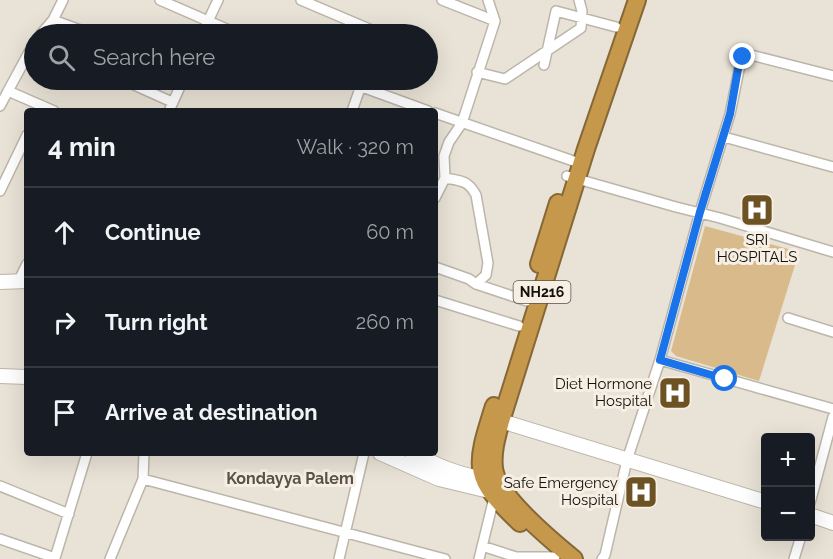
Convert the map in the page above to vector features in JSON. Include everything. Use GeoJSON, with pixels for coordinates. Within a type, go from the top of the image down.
{"type":"FeatureCollection","features":[{"type":"Feature","properties":{"kind":"highway","name":"NH216"},"geometry":{"type":"LineString","coordinates":[[490,487],[493,453],[501,421],[625,0]]}},
{"type":"Feature","properties":{"kind":"highway","name":"NH216"},"geometry":{"type":"LineString","coordinates":[[490,487],[481,454],[519,326],[637,0]]}},
{"type":"Feature","properties":{"kind":"highway"},"geometry":{"type":"LineString","coordinates":[[490,487],[556,558]]}},
{"type":"Feature","properties":{"kind":"highway"},"geometry":{"type":"LineString","coordinates":[[490,487],[505,491],[530,520],[574,559]]}},
{"type":"Feature","properties":{"kind":"street"},"geometry":{"type":"LineString","coordinates":[[50,24],[63,0]]}},
{"type":"Feature","properties":{"kind":"street"},"geometry":{"type":"LineString","coordinates":[[160,0],[215,24]]}},
{"type":"Feature","properties":{"kind":"street"},"geometry":{"type":"LineString","coordinates":[[207,24],[218,0]]}},
{"type":"Feature","properties":{"kind":"street"},"geometry":{"type":"LineString","coordinates":[[301,0],[357,24]]}},
{"type":"Feature","properties":{"kind":"street"},"geometry":{"type":"LineString","coordinates":[[441,0],[495,21]]}},
{"type":"Feature","properties":{"kind":"street"},"geometry":{"type":"LineString","coordinates":[[438,186],[444,156],[449,142],[462,123],[495,21],[489,0]]}},
{"type":"Feature","properties":{"kind":"street"},"geometry":{"type":"LineString","coordinates":[[477,72],[505,79],[547,52],[581,28],[579,0]]}},
{"type":"Feature","properties":{"kind":"street"},"geometry":{"type":"LineString","coordinates":[[544,65],[555,11],[616,27]]}},
{"type":"Feature","properties":{"kind":"street"},"geometry":{"type":"LineString","coordinates":[[53,20],[64,24]]}},
{"type":"Feature","properties":{"kind":"street"},"geometry":{"type":"LineString","coordinates":[[602,559],[627,460],[660,360],[700,212],[724,137],[741,60],[747,55],[833,76]]}},
{"type":"Feature","properties":{"kind":"street"},"geometry":{"type":"LineString","coordinates":[[0,106],[24,61]]}},
{"type":"Feature","properties":{"kind":"street"},"geometry":{"type":"LineString","coordinates":[[140,90],[170,107],[178,90]]}},
{"type":"Feature","properties":{"kind":"street"},"geometry":{"type":"LineString","coordinates":[[353,108],[360,90]]}},
{"type":"Feature","properties":{"kind":"street"},"geometry":{"type":"LineString","coordinates":[[378,90],[421,108]]}},
{"type":"Feature","properties":{"kind":"street"},"geometry":{"type":"LineString","coordinates":[[8,91],[40,108]]}},
{"type":"Feature","properties":{"kind":"street"},"geometry":{"type":"LineString","coordinates":[[438,114],[575,170],[700,212],[833,252]]}},
{"type":"Feature","properties":{"kind":"street"},"geometry":{"type":"LineString","coordinates":[[724,137],[833,167]]}},
{"type":"Feature","properties":{"kind":"street"},"geometry":{"type":"LineString","coordinates":[[0,191],[24,141]]}},
{"type":"Feature","properties":{"kind":"street"},"geometry":{"type":"LineString","coordinates":[[442,170],[471,185],[476,195],[488,262],[486,275],[476,284]]}},
{"type":"Feature","properties":{"kind":"street"},"geometry":{"type":"LineString","coordinates":[[438,268],[527,301]]}},
{"type":"Feature","properties":{"kind":"street"},"geometry":{"type":"LineString","coordinates":[[0,282],[23,280]]}},
{"type":"Feature","properties":{"kind":"street"},"geometry":{"type":"LineString","coordinates":[[438,301],[519,326]]}},
{"type":"Feature","properties":{"kind":"street"},"geometry":{"type":"LineString","coordinates":[[788,318],[833,332]]}},
{"type":"Feature","properties":{"kind":"street"},"geometry":{"type":"LineString","coordinates":[[660,360],[833,410]]}},
{"type":"Feature","properties":{"kind":"street"},"geometry":{"type":"LineString","coordinates":[[0,376],[24,377]]}},
{"type":"Feature","properties":{"kind":"street"},"geometry":{"type":"LineString","coordinates":[[814,487],[833,417]]}},
{"type":"Feature","properties":{"kind":"street"},"geometry":{"type":"LineString","coordinates":[[501,421],[761,501]]}},
{"type":"Feature","properties":{"kind":"street"},"geometry":{"type":"LineString","coordinates":[[0,539],[55,558],[86,456]]}},
{"type":"Feature","properties":{"kind":"street"},"geometry":{"type":"LineString","coordinates":[[112,559],[143,479],[144,456]]}},
{"type":"Feature","properties":{"kind":"street"},"geometry":{"type":"LineString","coordinates":[[339,559],[363,456]]}},
{"type":"Feature","properties":{"kind":"street"},"geometry":{"type":"LineString","coordinates":[[387,456],[439,479],[490,487]]}},
{"type":"Feature","properties":{"kind":"street"},"geometry":{"type":"LineString","coordinates":[[418,456],[490,487]]}},
{"type":"Feature","properties":{"kind":"street"},"geometry":{"type":"LineString","coordinates":[[143,479],[446,559]]}},
{"type":"Feature","properties":{"kind":"street"},"geometry":{"type":"LineString","coordinates":[[0,486],[69,514]]}},
{"type":"Feature","properties":{"kind":"street"},"geometry":{"type":"LineString","coordinates":[[479,559],[490,487]]}},
{"type":"Feature","properties":{"kind":"street"},"geometry":{"type":"LineString","coordinates":[[815,518],[833,523]]}},
{"type":"Feature","properties":{"kind":"street"},"geometry":{"type":"LineString","coordinates":[[794,559],[800,541]]}},
{"type":"Feature","properties":{"kind":"street"},"geometry":{"type":"LineString","coordinates":[[482,546],[516,558],[556,558]]}},
{"type":"Feature","properties":{"kind":"shaded area","name":"SRI HOSPITALS"},"geometry":{"type":"Polygon","coordinates":[[[767,196],[759,225],[746,221],[754,198],[766,199],[767,196]]]}},
{"type":"Feature","properties":{"kind":"shaded area"},"geometry":{"type":"Polygon","coordinates":[[[705,226],[799,252],[759,381],[676,356],[671,351],[705,226]]]}},
{"type":"Feature","properties":{"kind":"place","name":"SRI HOSPITALS"},"geometry":{"type":"Point","coordinates":[757,210]}},
{"type":"Feature","properties":{"kind":"place","name":"Diet Hormone Hospital"},"geometry":{"type":"Point","coordinates":[675,393]}},
{"type":"Feature","properties":{"kind":"place","name":"Safe Emergency Hospital"},"geometry":{"type":"Point","coordinates":[641,492]}},
{"type":"Feature","properties":{"kind":"district","name":"Kondayya Palem"},"geometry":{"type":"Point","coordinates":[290,478]}},
{"type":"Feature","properties":{"kind":"route"},"geometry":{"type":"LineString","coordinates":[[725,379],[660,360],[700,212],[724,137],[738,69],[743,57]]}}]}
